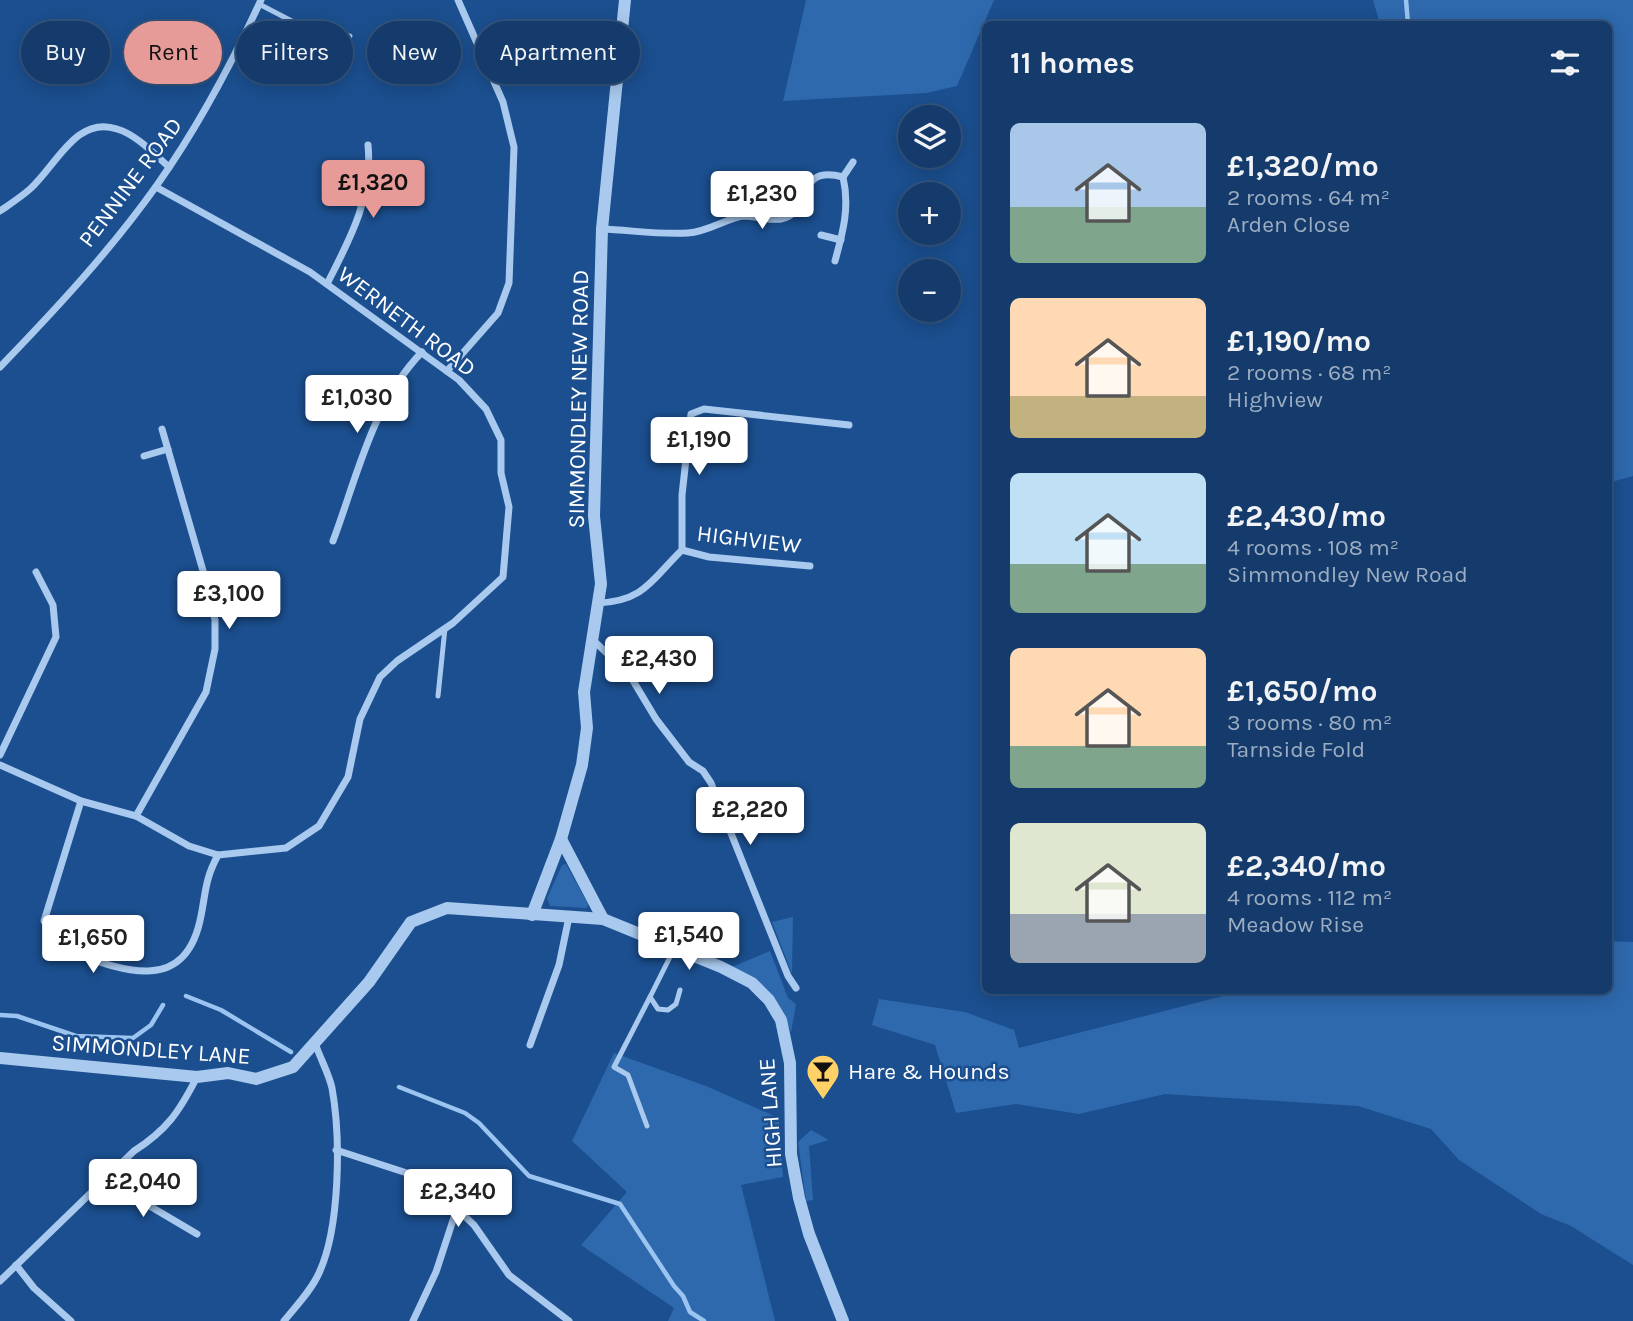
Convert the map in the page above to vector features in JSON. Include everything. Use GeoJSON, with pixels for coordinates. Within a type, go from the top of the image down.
{"type":"FeatureCollection","features":[{"type":"Feature","properties":{"kind":"street"},"geometry":{"type":"LineString","coordinates":[[447,371],[498,313],[509,283],[514,148],[503,102],[458,0]]}},
{"type":"Feature","properties":{"kind":"street","name":"SIMMONDLEY NEW ROAD"},"geometry":{"type":"LineString","coordinates":[[532,915],[561,839],[582,765],[587,728],[584,692],[601,584],[594,516],[602,229],[625,0]]}},
{"type":"Feature","properties":{"kind":"street","name":"PENNINE ROAD"},"geometry":{"type":"LineString","coordinates":[[0,367],[83,277],[156,187],[222,82],[260,2]]}},
{"type":"Feature","properties":{"kind":"street"},"geometry":{"type":"LineString","coordinates":[[0,211],[31,189],[77,137],[99,125],[128,134],[169,167]]}},
{"type":"Feature","properties":{"kind":"street"},"geometry":{"type":"LineString","coordinates":[[327,284],[358,225],[370,166],[368,145]]}},
{"type":"Feature","properties":{"kind":"street"},"geometry":{"type":"LineString","coordinates":[[835,261],[846,220],[844,177],[853,162]]}},
{"type":"Feature","properties":{"kind":"street"},"geometry":{"type":"LineString","coordinates":[[602,229],[688,233],[718,227],[740,216],[782,219],[799,207],[805,188],[817,176],[832,174],[844,177]]}},
{"type":"Feature","properties":{"kind":"street","name":"WERNETH ROAD"},"geometry":{"type":"LineString","coordinates":[[0,765],[81,801],[136,816],[189,846],[218,855],[286,848],[319,826],[348,777],[360,719],[380,677],[397,661],[445,628],[503,577],[509,507],[501,473],[501,440],[486,409],[447,371],[327,284],[156,187]]}},
{"type":"Feature","properties":{"kind":"street"},"geometry":{"type":"LineString","coordinates":[[821,235],[841,240]]}},
{"type":"Feature","properties":{"kind":"street"},"geometry":{"type":"LineString","coordinates":[[333,541],[384,407],[397,380],[422,352]]}},
{"type":"Feature","properties":{"kind":"street","name":"HIGHVIEW"},"geometry":{"type":"LineString","coordinates":[[598,603],[633,598],[652,585],[682,550],[681,510],[687,432],[691,414],[704,408],[849,425]]}},
{"type":"Feature","properties":{"kind":"street"},"geometry":{"type":"LineString","coordinates":[[136,816],[206,692],[215,649],[215,620],[208,588],[162,429]]}},
{"type":"Feature","properties":{"kind":"street"},"geometry":{"type":"LineString","coordinates":[[144,456],[168,449]]}},
{"type":"Feature","properties":{"kind":"street","name":"HIGHVIEW"},"geometry":{"type":"LineString","coordinates":[[682,550],[709,557],[810,566]]}},
{"type":"Feature","properties":{"kind":"street"},"geometry":{"type":"LineString","coordinates":[[0,755],[56,637],[52,605],[36,572]]}},
{"type":"Feature","properties":{"kind":"street"},"geometry":{"type":"LineString","coordinates":[[594,641],[629,674],[656,719],[689,762],[703,771],[711,783],[788,976],[796,988]]}},
{"type":"Feature","properties":{"kind":"street"},"geometry":{"type":"LineString","coordinates":[[81,801],[44,921],[60,948],[97,962],[145,973],[169,969],[189,951],[201,917],[205,881],[218,855]]}},
{"type":"Feature","properties":{"kind":"street"},"geometry":{"type":"LineString","coordinates":[[561,839],[603,919]]}},
{"type":"Feature","properties":{"kind":"street","name":"SIMMONDLEY LANE"},"geometry":{"type":"LineString","coordinates":[[0,1058],[197,1077],[228,1073],[257,1079],[293,1067],[369,982],[411,922],[447,908],[603,919]]}},
{"type":"Feature","properties":{"kind":"street"},"geometry":{"type":"LineString","coordinates":[[530,1045],[559,965],[569,918]]}},
{"type":"Feature","properties":{"kind":"street","name":"HIGH LANE"},"geometry":{"type":"LineString","coordinates":[[603,919],[721,967],[752,983],[769,1000],[781,1020],[790,1063],[791,1154],[799,1198],[809,1234],[843,1321]]}},
{"type":"Feature","properties":{"kind":"street"},"geometry":{"type":"LineString","coordinates":[[285,1321],[312,1285],[327,1255],[336,1199],[332,1086],[315,1044]]}},
{"type":"Feature","properties":{"kind":"street"},"geometry":{"type":"LineString","coordinates":[[0,1281],[134,1151],[160,1135],[182,1107],[197,1077]]}},
{"type":"Feature","properties":{"kind":"street"},"geometry":{"type":"LineString","coordinates":[[336,1150],[413,1175],[457,1208],[474,1225],[509,1275],[569,1321]]}},
{"type":"Feature","properties":{"kind":"street"},"geometry":{"type":"LineString","coordinates":[[104,1179],[197,1234]]}},
{"type":"Feature","properties":{"kind":"street"},"geometry":{"type":"LineString","coordinates":[[413,1321],[436,1272],[457,1208]]}},
{"type":"Feature","properties":{"kind":"street"},"geometry":{"type":"LineString","coordinates":[[16,1265],[34,1288],[71,1321]]}},
{"type":"Feature","properties":{"kind":"lane"},"geometry":{"type":"LineString","coordinates":[[260,2],[293,21]]}},
{"type":"Feature","properties":{"kind":"lane"},"geometry":{"type":"LineString","coordinates":[[438,696],[445,628]]}},
{"type":"Feature","properties":{"kind":"lane"},"geometry":{"type":"LineString","coordinates":[[647,1126],[628,1075],[614,1067],[674,949]]}},
{"type":"Feature","properties":{"kind":"lane"},"geometry":{"type":"LineString","coordinates":[[650,997],[658,1009],[668,1010],[676,1004],[680,990]]}},
{"type":"Feature","properties":{"kind":"shaded area"},"geometry":{"type":"Polygon","coordinates":[[[806,0],[994,0],[985,21],[982,21],[982,28],[957,86],[926,93],[783,101],[806,0]]]}},
{"type":"Feature","properties":{"kind":"shaded area"},"geometry":{"type":"Polygon","coordinates":[[[1373,0],[1633,0],[1633,476],[1612,482],[1612,21],[1379,21],[1373,0]]]}},
{"type":"Feature","properties":{"kind":"shaded area"},"geometry":{"type":"Polygon","coordinates":[[[566,864],[588,904],[587,908],[550,906],[547,898],[562,865],[566,864]]]}},
{"type":"Feature","properties":{"kind":"shaded area"},"geometry":{"type":"Polygon","coordinates":[[[793,917],[792,974],[772,922],[793,917]]]}},
{"type":"Feature","properties":{"kind":"shaded area"},"geometry":{"type":"Polygon","coordinates":[[[1612,941],[1633,942],[1633,1265],[1571,1226],[1541,1214],[1459,1160],[1431,1129],[1358,1106],[1165,1094],[1079,1114],[1016,1104],[956,1113],[935,1045],[872,1025],[879,999],[965,1012],[1014,1030],[1019,1048],[1231,994],[1612,994],[1612,941]]]}},
{"type":"Feature","properties":{"kind":"shaded area"},"geometry":{"type":"Polygon","coordinates":[[[770,951],[788,998],[796,1004],[791,1033],[782,1010],[770,992],[732,967],[770,951]]]}},
{"type":"Feature","properties":{"kind":"shaded area"},"geometry":{"type":"Polygon","coordinates":[[[614,1053],[706,1086],[779,1118],[783,1177],[741,1185],[775,1321],[668,1321],[674,1308],[581,1245],[627,1192],[572,1141],[614,1053]]]}},
{"type":"Feature","properties":{"kind":"shaded area"},"geometry":{"type":"Polygon","coordinates":[[[811,1130],[829,1140],[809,1146],[813,1200],[806,1201],[798,1142],[811,1130]]]}},
{"type":"Feature","properties":{"kind":"waterway"},"geometry":{"type":"LineString","coordinates":[[1406,0],[1408,21]]}},
{"type":"Feature","properties":{"kind":"waterway"},"geometry":{"type":"LineString","coordinates":[[186,996],[221,1010],[291,1052]]}},
{"type":"Feature","properties":{"kind":"waterway"},"geometry":{"type":"LineString","coordinates":[[0,1015],[17,1016],[76,1036],[133,1038],[151,1025],[163,1005]]}},
{"type":"Feature","properties":{"kind":"waterway"},"geometry":{"type":"LineString","coordinates":[[399,1087],[465,1113],[479,1123],[529,1176],[620,1204],[683,1296],[690,1312],[704,1321]]}},
{"type":"Feature","properties":{"kind":"place","name":"Hare & Hounds"},"geometry":{"type":"Point","coordinates":[823,1101]}}]}
